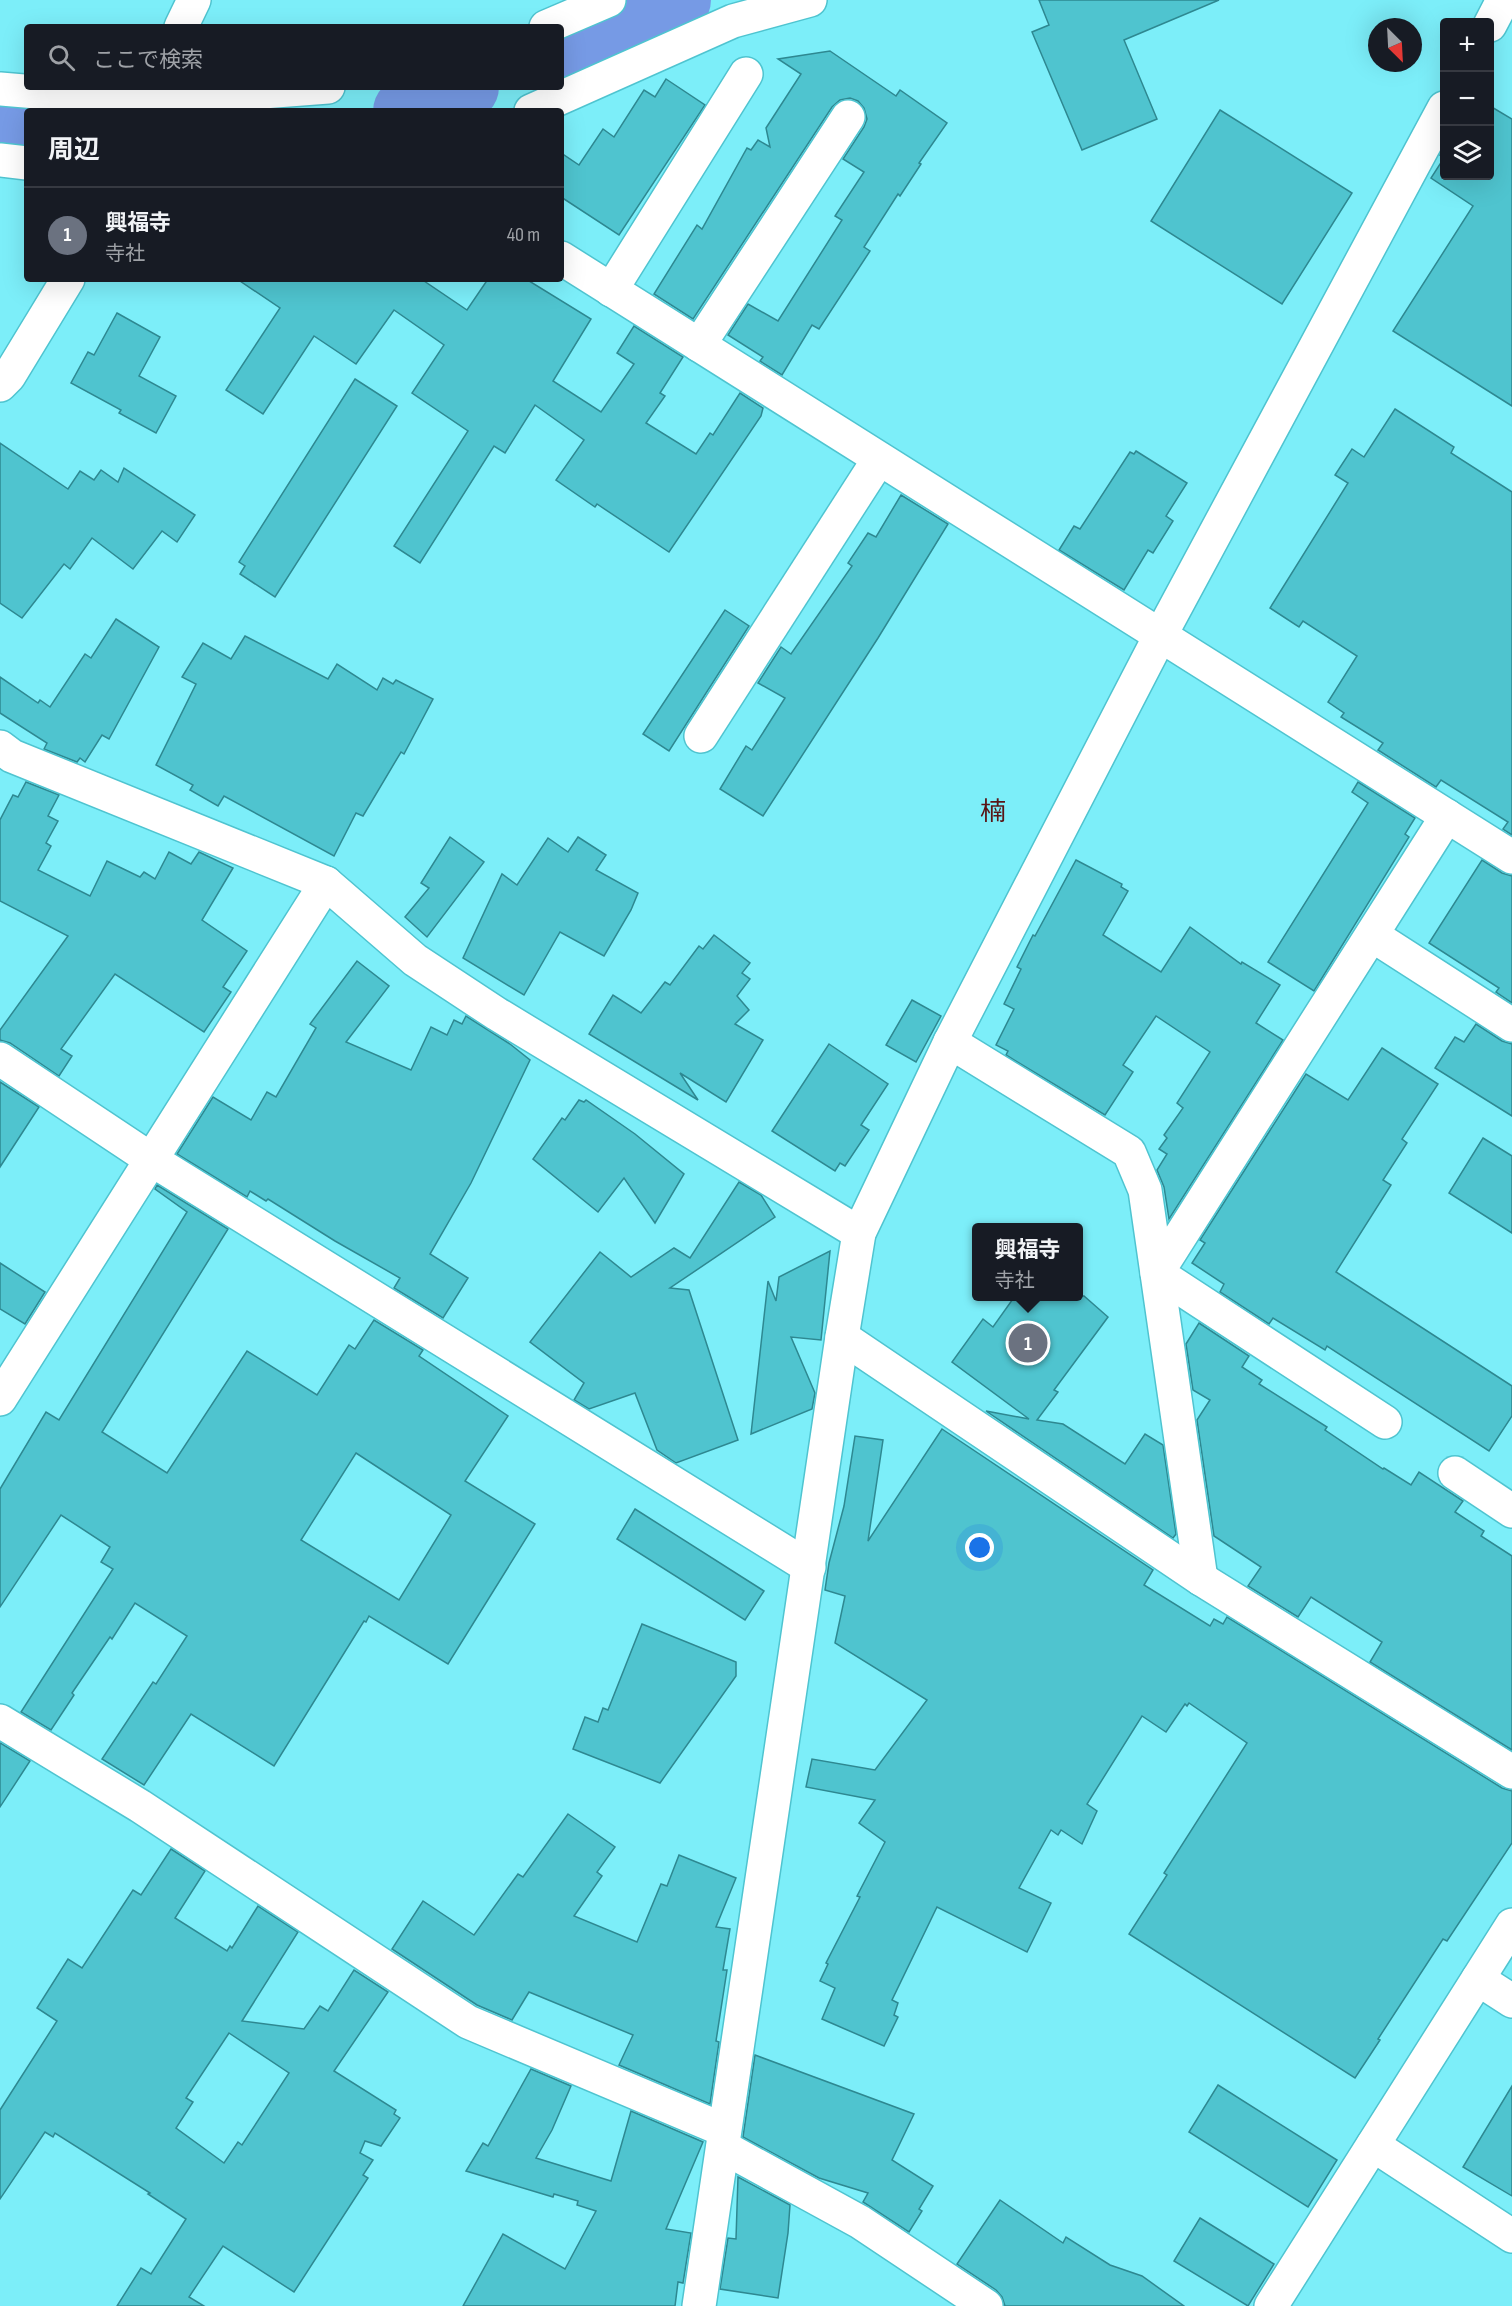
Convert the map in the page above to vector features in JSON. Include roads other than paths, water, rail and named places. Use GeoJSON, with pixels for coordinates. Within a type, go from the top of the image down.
{"type":"FeatureCollection","features":[{"type":"Feature","properties":{"kind":"street"},"geometry":{"type":"LineString","coordinates":[[182,24],[194,0]]}},
{"type":"Feature","properties":{"kind":"street"},"geometry":{"type":"LineString","coordinates":[[553,24],[609,0]]}},
{"type":"Feature","properties":{"kind":"street"},"geometry":{"type":"LineString","coordinates":[[538,108],[733,21],[810,0]]}},
{"type":"Feature","properties":{"kind":"street"},"geometry":{"type":"LineString","coordinates":[[1494,18],[1503,0]]}},
{"type":"Feature","properties":{"kind":"street"},"geometry":{"type":"LineString","coordinates":[[611,290],[746,74]]}},
{"type":"Feature","properties":{"kind":"street"},"geometry":{"type":"LineString","coordinates":[[0,89],[145,100],[286,90]]}},
{"type":"Feature","properties":{"kind":"street"},"geometry":{"type":"LineString","coordinates":[[699,2306],[859,1233],[950,1041],[1161,636],[1440,115]]}},
{"type":"Feature","properties":{"kind":"street"},"geometry":{"type":"LineString","coordinates":[[699,345],[848,117]]}},
{"type":"Feature","properties":{"kind":"street"},"geometry":{"type":"LineString","coordinates":[[0,160],[24,163]]}},
{"type":"Feature","properties":{"kind":"street"},"geometry":{"type":"LineString","coordinates":[[564,260],[1512,857]]}},
{"type":"Feature","properties":{"kind":"street"},"geometry":{"type":"LineString","coordinates":[[0,385],[9,376],[66,282]]}},
{"type":"Feature","properties":{"kind":"street"},"geometry":{"type":"LineString","coordinates":[[701,736],[879,459]]}},
{"type":"Feature","properties":{"kind":"street"},"geometry":{"type":"LineString","coordinates":[[0,747],[12,756],[326,883],[415,960],[497,1014],[859,1233]]}},
{"type":"Feature","properties":{"kind":"street"},"geometry":{"type":"LineString","coordinates":[[1157,1273],[1447,816]]}},
{"type":"Feature","properties":{"kind":"street"},"geometry":{"type":"LineString","coordinates":[[0,1399],[326,883]]}},
{"type":"Feature","properties":{"kind":"street"},"geometry":{"type":"LineString","coordinates":[[1372,934],[1512,1025]]}},
{"type":"Feature","properties":{"kind":"street"},"geometry":{"type":"LineString","coordinates":[[950,1041],[1128,1152],[1145,1190],[1201,1579]]}},
{"type":"Feature","properties":{"kind":"street"},"geometry":{"type":"LineString","coordinates":[[0,1059],[152,1160],[809,1567]]}},
{"type":"Feature","properties":{"kind":"street"},"geometry":{"type":"LineString","coordinates":[[1157,1273],[1385,1422]]}},
{"type":"Feature","properties":{"kind":"street"},"geometry":{"type":"LineString","coordinates":[[842,1338],[1201,1579],[1512,1772]]}},
{"type":"Feature","properties":{"kind":"street"},"geometry":{"type":"LineString","coordinates":[[1455,1473],[1512,1511]]}},
{"type":"Feature","properties":{"kind":"street"},"geometry":{"type":"LineString","coordinates":[[0,1721],[140,1806],[468,2022],[724,2138],[860,2222],[986,2306]]}},
{"type":"Feature","properties":{"kind":"street"},"geometry":{"type":"LineString","coordinates":[[1271,2306],[1512,1925]]}},
{"type":"Feature","properties":{"kind":"street"},"geometry":{"type":"LineString","coordinates":[[1478,1979],[1512,2001]]}},
{"type":"Feature","properties":{"kind":"street"},"geometry":{"type":"LineString","coordinates":[[1373,2145],[1512,2236]]}},
{"type":"Feature","properties":{"kind":"waterway"},"geometry":{"type":"LineString","coordinates":[[564,47],[677,0]]}},
{"type":"Feature","properties":{"kind":"waterway"},"geometry":{"type":"LineString","coordinates":[[414,108],[458,90]]}},
{"type":"Feature","properties":{"kind":"waterway"},"geometry":{"type":"LineString","coordinates":[[0,124],[24,127]]}},
{"type":"Feature","properties":{"kind":"place","name":"興福寺"},"geometry":{"type":"Point","coordinates":[1028,1343]}},
{"type":"Feature","properties":{"kind":"district","name":"楠"},"geometry":{"type":"Point","coordinates":[993,812]}}]}
